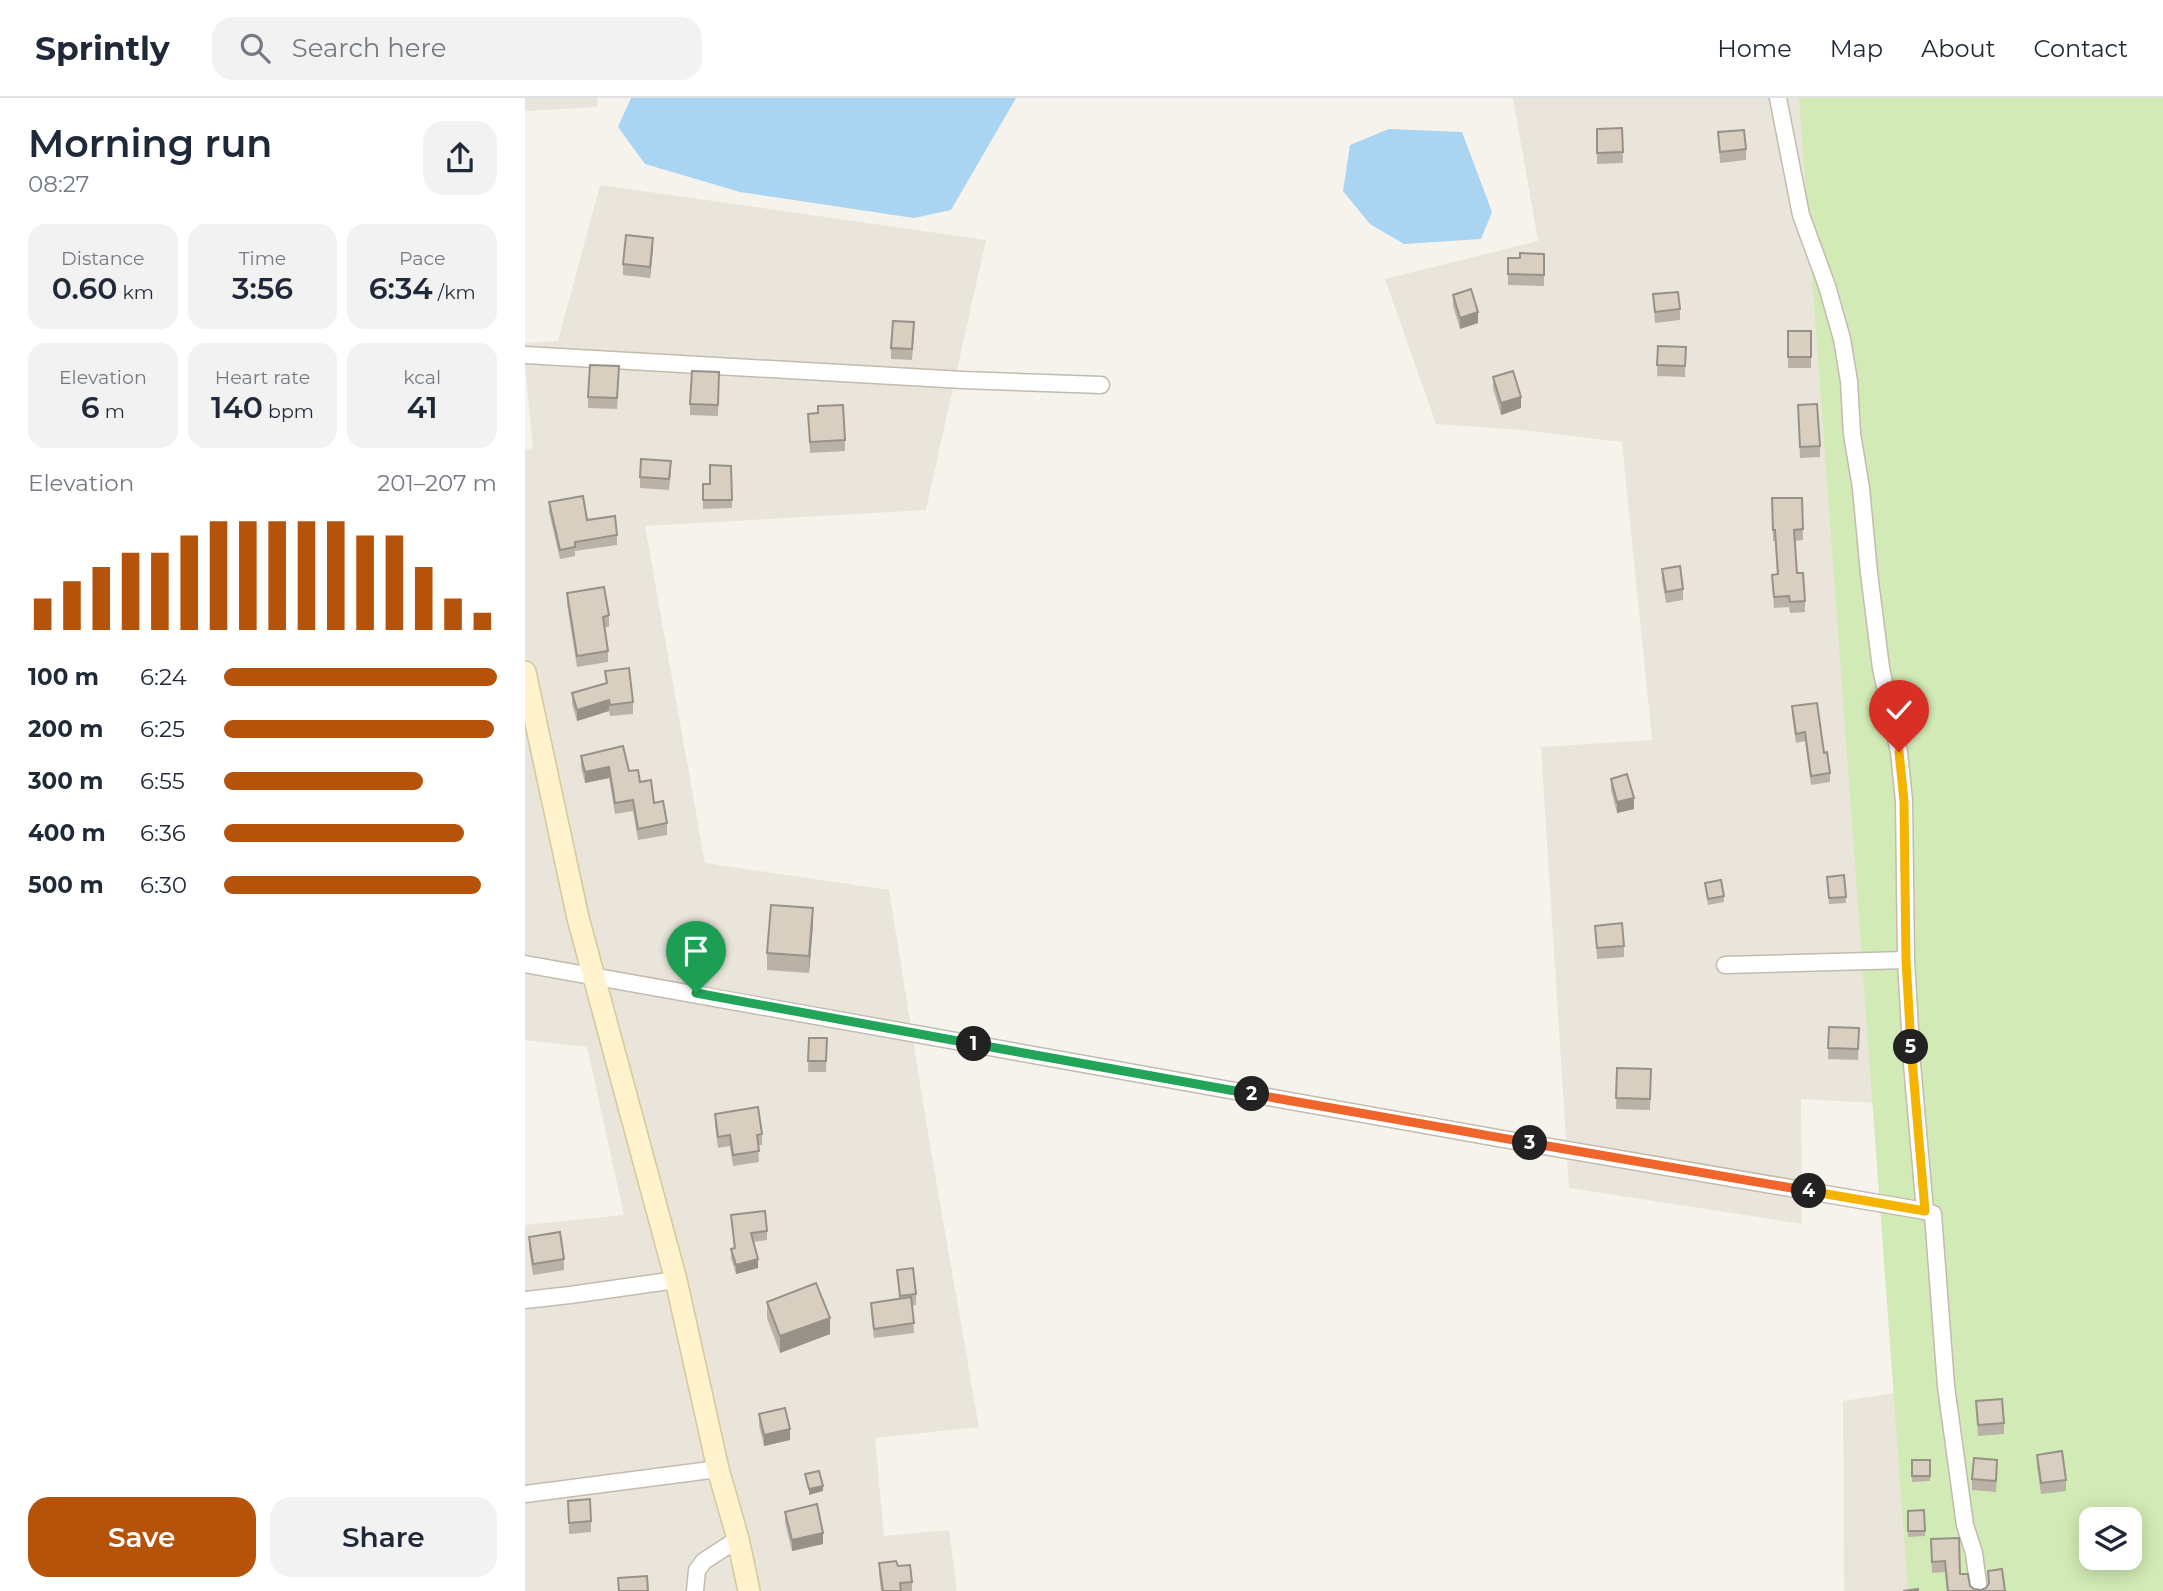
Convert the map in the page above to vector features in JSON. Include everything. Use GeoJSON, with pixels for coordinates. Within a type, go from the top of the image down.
{"type":"FeatureCollection","features":[{"type":"Feature","properties":{"kind":"street"},"geometry":{"type":"LineString","coordinates":[[1778,98],[1801,215],[1827,286],[1842,339],[1881,668],[1899,752],[1904,801],[1906,960],[1925,1211]]}},
{"type":"Feature","properties":{"kind":"street"},"geometry":{"type":"LineString","coordinates":[[525,355],[963,380],[1101,385]]}},
{"type":"Feature","properties":{"kind":"street"},"geometry":{"type":"LineString","coordinates":[[525,672],[578,918],[676,1280],[718,1469],[738,1539],[749,1591]]}},
{"type":"Feature","properties":{"kind":"street"},"geometry":{"type":"LineString","coordinates":[[1725,965],[1906,960]]}},
{"type":"Feature","properties":{"kind":"street"},"geometry":{"type":"LineString","coordinates":[[525,964],[1933,1214],[1946,1386],[1965,1525],[1974,1553],[1979,1591]]}},
{"type":"Feature","properties":{"kind":"street"},"geometry":{"type":"LineString","coordinates":[[525,1300],[676,1280]]}},
{"type":"Feature","properties":{"kind":"street"},"geometry":{"type":"LineString","coordinates":[[525,1494],[718,1469]]}},
{"type":"Feature","properties":{"kind":"street"},"geometry":{"type":"LineString","coordinates":[[695,1591],[697,1570],[704,1561],[738,1539]]}},
{"type":"Feature","properties":{"kind":"shaded area"},"geometry":{"type":"Polygon","coordinates":[[[525,98],[597,98],[597,107],[525,111],[525,98]]]}},
{"type":"Feature","properties":{"kind":"shaded area"},"geometry":{"type":"Polygon","coordinates":[[[1513,98],[1814,98],[1913,1105],[1801,1099],[1802,1224],[1569,1188],[1541,747],[1652,740],[1622,442],[1521,430],[1436,424],[1385,279],[1538,241],[1513,98]]]}},
{"type":"Feature","properties":{"kind":"shaded area"},"geometry":{"type":"Polygon","coordinates":[[[600,185],[986,240],[926,510],[645,526],[705,863],[889,890],[979,1427],[875,1438],[884,1536],[949,1530],[957,1591],[525,1591],[525,1225],[624,1215],[587,1047],[525,1040],[525,450],[533,448],[525,343],[558,341],[600,185]]]}},
{"type":"Feature","properties":{"kind":"shaded area"},"geometry":{"type":"Polygon","coordinates":[[[2088,1363],[2037,1527],[2042,1591],[1844,1591],[1843,1401],[2088,1363]]]}},
{"type":"Feature","properties":{"kind":"green space"},"geometry":{"type":"Polygon","coordinates":[[[1799,98],[2163,98],[2163,1591],[1908,1591],[1799,98]]]}},
{"type":"Feature","properties":{"kind":"water"},"geometry":{"type":"Polygon","coordinates":[[[631,98],[1016,98],[951,210],[914,218],[740,192],[645,164],[618,127],[631,98]]]}},
{"type":"Feature","properties":{"kind":"water"},"geometry":{"type":"Polygon","coordinates":[[[1389,129],[1462,132],[1492,212],[1481,239],[1404,244],[1370,224],[1343,191],[1350,145],[1389,129]]]}},
{"type":"Feature","properties":{"kind":"building"},"geometry":{"type":"Polygon","coordinates":[[[1622,128],[1623,152],[1597,153],[1597,129],[1622,128]]]}},
{"type":"Feature","properties":{"kind":"building"},"geometry":{"type":"Polygon","coordinates":[[[1744,130],[1746,149],[1720,152],[1718,132],[1744,130]]]}},
{"type":"Feature","properties":{"kind":"building"},"geometry":{"type":"Polygon","coordinates":[[[626,235],[653,238],[650,267],[623,264],[626,235]]]}},
{"type":"Feature","properties":{"kind":"building"},"geometry":{"type":"Polygon","coordinates":[[[1520,253],[1544,254],[1544,275],[1508,274],[1508,258],[1520,258],[1520,253]]]}},
{"type":"Feature","properties":{"kind":"building"},"geometry":{"type":"Polygon","coordinates":[[[1471,289],[1478,312],[1460,318],[1453,295],[1471,289]]]}},
{"type":"Feature","properties":{"kind":"building"},"geometry":{"type":"Polygon","coordinates":[[[1678,292],[1680,309],[1655,312],[1653,294],[1678,292]]]}},
{"type":"Feature","properties":{"kind":"building"},"geometry":{"type":"Polygon","coordinates":[[[893,321],[914,322],[912,349],[891,348],[893,321]]]}},
{"type":"Feature","properties":{"kind":"building"},"geometry":{"type":"Polygon","coordinates":[[[1788,331],[1811,331],[1811,357],[1788,357],[1788,331]]]}},
{"type":"Feature","properties":{"kind":"building"},"geometry":{"type":"Polygon","coordinates":[[[1658,346],[1686,347],[1685,366],[1657,365],[1658,346]]]}},
{"type":"Feature","properties":{"kind":"building"},"geometry":{"type":"Polygon","coordinates":[[[590,365],[619,366],[617,398],[588,397],[590,365]]]}},
{"type":"Feature","properties":{"kind":"building"},"geometry":{"type":"Polygon","coordinates":[[[692,371],[719,372],[718,405],[690,404],[692,371]]]}},
{"type":"Feature","properties":{"kind":"building"},"geometry":{"type":"Polygon","coordinates":[[[1513,371],[1521,397],[1501,403],[1493,377],[1513,371]]]}},
{"type":"Feature","properties":{"kind":"building"},"geometry":{"type":"Polygon","coordinates":[[[1817,404],[1820,446],[1800,447],[1798,405],[1817,404]]]}},
{"type":"Feature","properties":{"kind":"building"},"geometry":{"type":"Polygon","coordinates":[[[843,405],[845,440],[810,442],[808,414],[818,413],[818,406],[843,405]]]}},
{"type":"Feature","properties":{"kind":"building"},"geometry":{"type":"Polygon","coordinates":[[[641,459],[671,461],[669,479],[640,477],[641,459]]]}},
{"type":"Feature","properties":{"kind":"building"},"geometry":{"type":"Polygon","coordinates":[[[710,465],[731,466],[732,500],[703,500],[703,484],[710,484],[710,465]]]}},
{"type":"Feature","properties":{"kind":"building"},"geometry":{"type":"Polygon","coordinates":[[[583,496],[587,520],[615,516],[617,535],[575,542],[575,547],[560,550],[549,502],[583,496]]]}},
{"type":"Feature","properties":{"kind":"building"},"geometry":{"type":"Polygon","coordinates":[[[1772,498],[1802,498],[1803,529],[1794,530],[1797,573],[1803,573],[1805,601],[1790,602],[1789,596],[1774,597],[1772,575],[1778,574],[1772,498]]]}},
{"type":"Feature","properties":{"kind":"building"},"geometry":{"type":"Polygon","coordinates":[[[1680,566],[1683,589],[1666,592],[1662,569],[1680,566]]]}},
{"type":"Feature","properties":{"kind":"building"},"geometry":{"type":"Polygon","coordinates":[[[604,587],[609,615],[603,617],[608,651],[577,656],[567,593],[604,587]]]}},
{"type":"Feature","properties":{"kind":"building"},"geometry":{"type":"Polygon","coordinates":[[[629,668],[633,702],[610,705],[609,700],[577,710],[572,693],[607,683],[605,671],[629,668]]]}},
{"type":"Feature","properties":{"kind":"building"},"geometry":{"type":"Polygon","coordinates":[[[1817,703],[1824,753],[1827,752],[1830,773],[1811,776],[1805,732],[1796,734],[1792,706],[1817,703]]]}},
{"type":"Feature","properties":{"kind":"building"},"geometry":{"type":"Polygon","coordinates":[[[623,746],[629,771],[638,770],[640,782],[651,780],[654,803],[663,801],[667,823],[638,829],[633,800],[615,803],[609,767],[585,772],[581,756],[623,746]]]}},
{"type":"Feature","properties":{"kind":"building"},"geometry":{"type":"Polygon","coordinates":[[[1627,774],[1634,798],[1617,802],[1611,779],[1627,774]]]}},
{"type":"Feature","properties":{"kind":"building"},"geometry":{"type":"Polygon","coordinates":[[[1844,875],[1846,897],[1829,898],[1827,877],[1844,875]]]}},
{"type":"Feature","properties":{"kind":"building"},"geometry":{"type":"Polygon","coordinates":[[[1721,880],[1724,896],[1708,899],[1705,883],[1721,880]]]}},
{"type":"Feature","properties":{"kind":"building"},"geometry":{"type":"Polygon","coordinates":[[[771,905],[813,908],[809,956],[767,953],[771,905]]]}},
{"type":"Feature","properties":{"kind":"building"},"geometry":{"type":"Polygon","coordinates":[[[1622,923],[1624,946],[1597,948],[1595,926],[1622,923]]]}},
{"type":"Feature","properties":{"kind":"building"},"geometry":{"type":"Polygon","coordinates":[[[1829,1027],[1859,1028],[1858,1049],[1828,1048],[1829,1027]]]}},
{"type":"Feature","properties":{"kind":"building"},"geometry":{"type":"Polygon","coordinates":[[[809,1038],[827,1038],[826,1061],[808,1061],[809,1038]]]}},
{"type":"Feature","properties":{"kind":"building"},"geometry":{"type":"Polygon","coordinates":[[[1617,1068],[1651,1069],[1650,1099],[1616,1098],[1617,1068]]]}},
{"type":"Feature","properties":{"kind":"building"},"geometry":{"type":"Polygon","coordinates":[[[758,1107],[762,1134],[757,1135],[759,1151],[733,1155],[730,1135],[718,1137],[715,1114],[758,1107]]]}},
{"type":"Feature","properties":{"kind":"building"},"geometry":{"type":"Polygon","coordinates":[[[765,1211],[767,1231],[751,1233],[758,1259],[736,1265],[731,1249],[735,1248],[731,1215],[765,1211]]]}},
{"type":"Feature","properties":{"kind":"building"},"geometry":{"type":"Polygon","coordinates":[[[560,1232],[564,1259],[533,1264],[529,1237],[560,1232]]]}},
{"type":"Feature","properties":{"kind":"building"},"geometry":{"type":"Polygon","coordinates":[[[913,1268],[916,1294],[900,1296],[897,1270],[913,1268]]]}},
{"type":"Feature","properties":{"kind":"building"},"geometry":{"type":"Polygon","coordinates":[[[816,1283],[830,1318],[780,1336],[767,1302],[816,1283]]]}},
{"type":"Feature","properties":{"kind":"building"},"geometry":{"type":"Polygon","coordinates":[[[911,1297],[914,1323],[874,1329],[871,1303],[911,1297]]]}},
{"type":"Feature","properties":{"kind":"building"},"geometry":{"type":"Polygon","coordinates":[[[2002,1399],[2004,1423],[1978,1425],[1976,1401],[2002,1399]]]}},
{"type":"Feature","properties":{"kind":"building"},"geometry":{"type":"Polygon","coordinates":[[[785,1408],[790,1429],[764,1435],[759,1414],[785,1408]]]}},
{"type":"Feature","properties":{"kind":"building"},"geometry":{"type":"Polygon","coordinates":[[[2062,1451],[2066,1480],[2041,1483],[2037,1455],[2062,1451]]]}},
{"type":"Feature","properties":{"kind":"building"},"geometry":{"type":"Polygon","coordinates":[[[1974,1458],[1997,1460],[1996,1481],[1972,1479],[1974,1458]]]}},
{"type":"Feature","properties":{"kind":"building"},"geometry":{"type":"Polygon","coordinates":[[[1912,1460],[1930,1460],[1930,1476],[1912,1476],[1912,1460]]]}},
{"type":"Feature","properties":{"kind":"building"},"geometry":{"type":"Polygon","coordinates":[[[819,1471],[823,1486],[809,1489],[805,1474],[819,1471]]]}},
{"type":"Feature","properties":{"kind":"building"},"geometry":{"type":"Polygon","coordinates":[[[590,1499],[591,1521],[569,1523],[568,1501],[590,1499]]]}},
{"type":"Feature","properties":{"kind":"building"},"geometry":{"type":"Polygon","coordinates":[[[817,1504],[823,1533],[792,1540],[785,1512],[817,1504]]]}},
{"type":"Feature","properties":{"kind":"building"},"geometry":{"type":"Polygon","coordinates":[[[1924,1510],[1925,1531],[1908,1531],[1908,1511],[1924,1510]]]}},
{"type":"Feature","properties":{"kind":"building"},"geometry":{"type":"Polygon","coordinates":[[[1959,1538],[1960,1574],[1968,1574],[1970,1586],[1981,1590],[1986,1588],[1989,1583],[1988,1571],[2002,1569],[2005,1591],[1948,1591],[1945,1561],[1932,1562],[1931,1539],[1959,1538]]]}},
{"type":"Feature","properties":{"kind":"building"},"geometry":{"type":"Polygon","coordinates":[[[896,1561],[898,1566],[910,1565],[912,1582],[900,1583],[901,1591],[883,1591],[879,1563],[896,1561]]]}},
{"type":"Feature","properties":{"kind":"building"},"geometry":{"type":"Polygon","coordinates":[[[647,1576],[648,1591],[619,1591],[618,1578],[647,1576]]]}},
{"type":"Feature","properties":{"kind":"route"},"geometry":{"type":"LineString","coordinates":[[696,993],[1503,1139],[1925,1211],[1906,960],[1904,801],[1899,752]]}}]}
